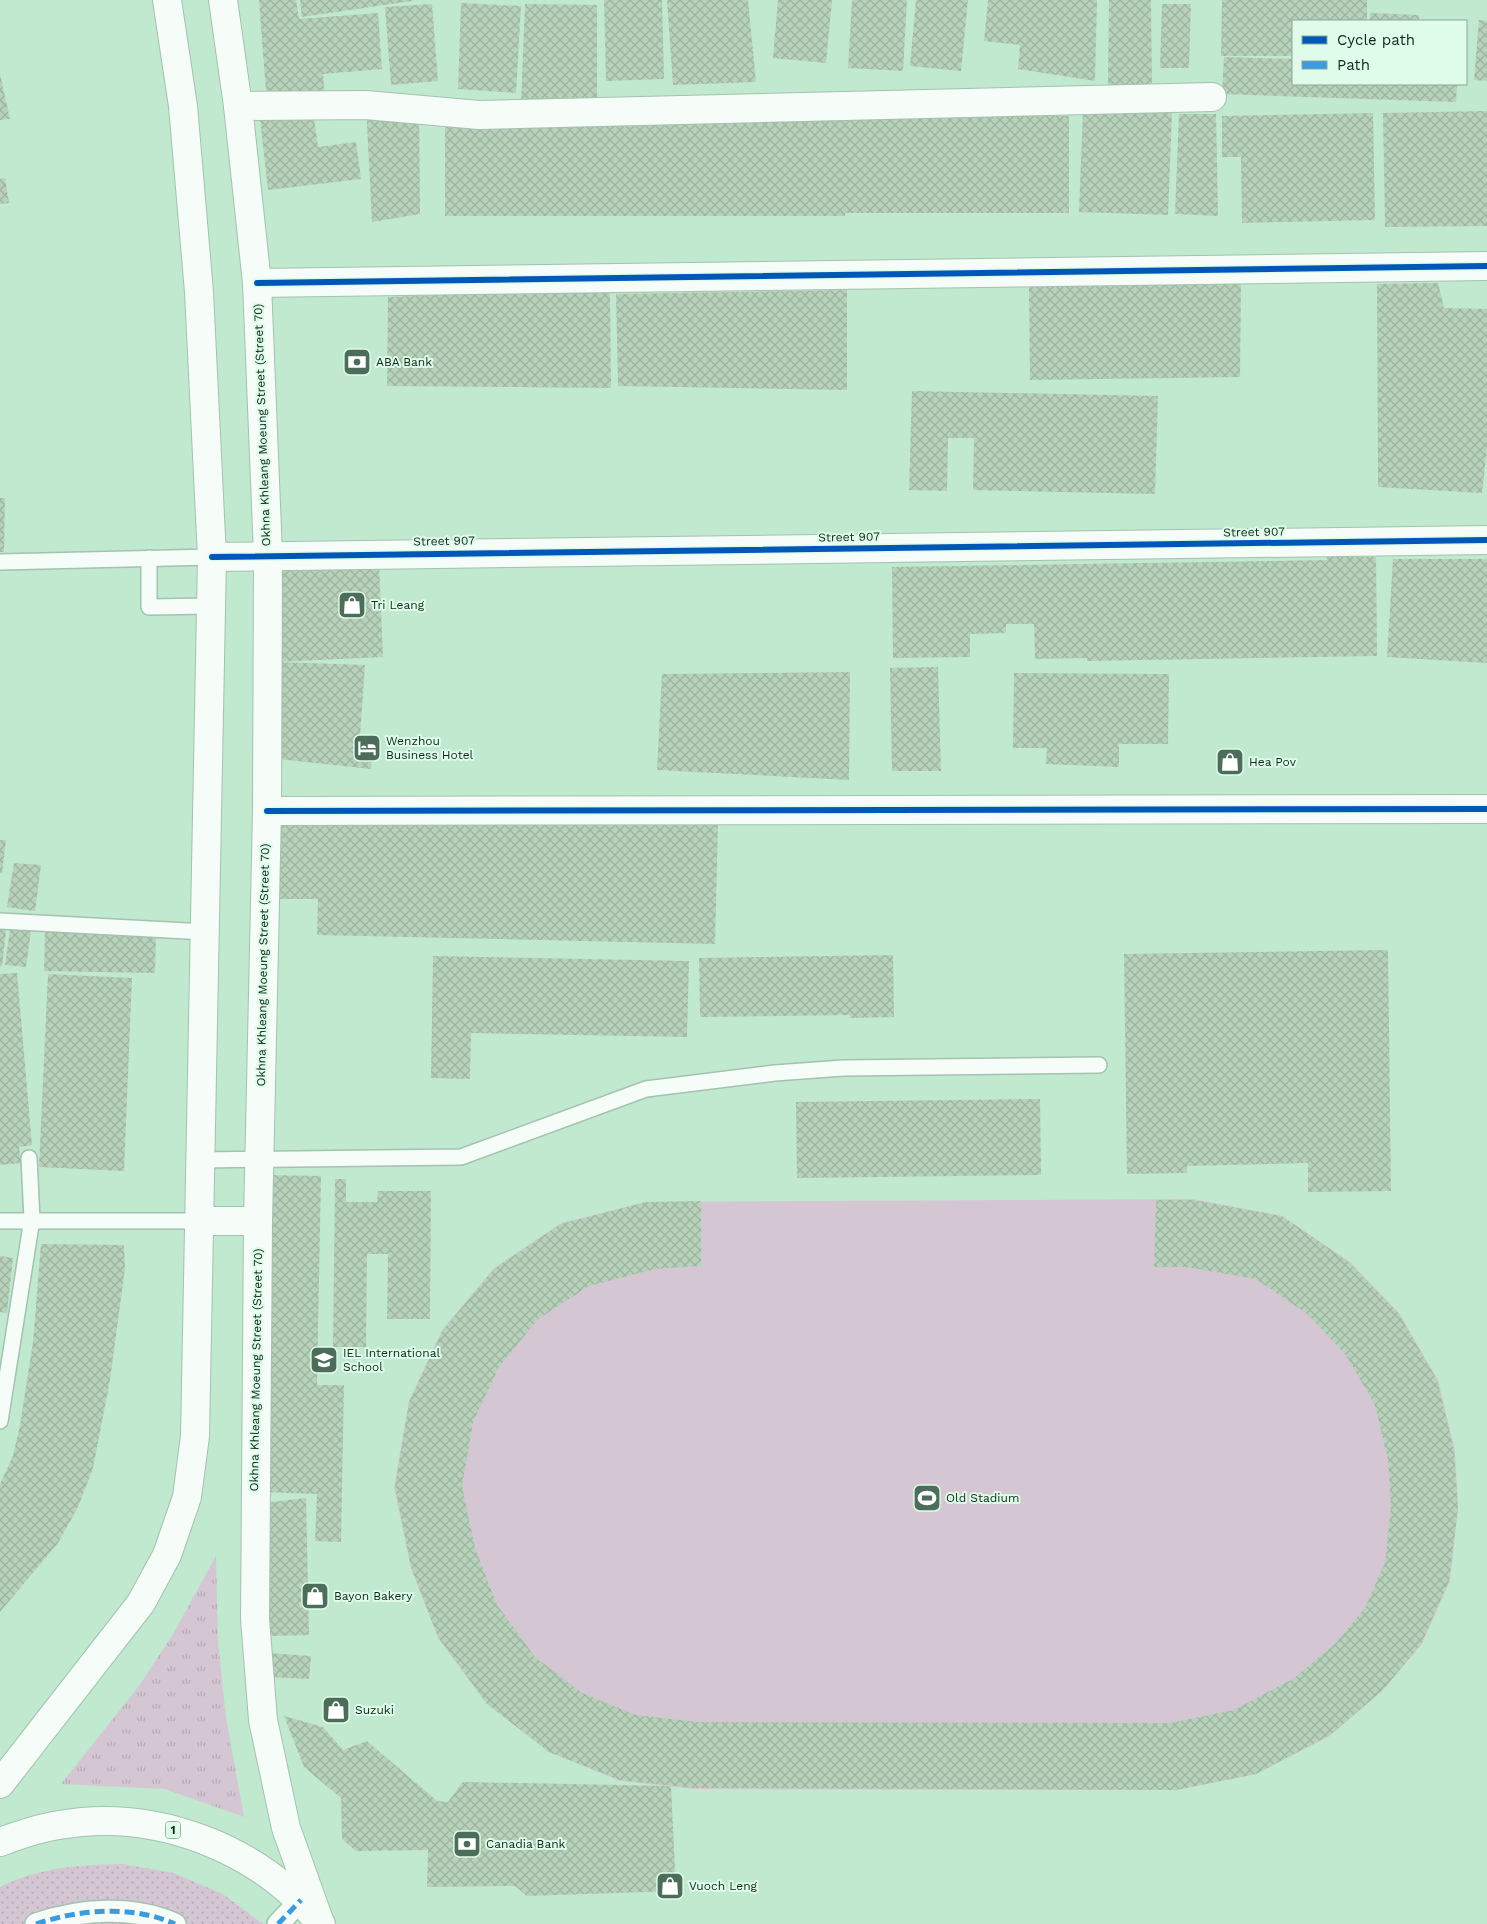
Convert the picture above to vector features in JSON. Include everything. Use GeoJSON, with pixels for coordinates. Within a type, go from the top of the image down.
{"type":"FeatureCollection","features":[{"type":"Feature","properties":{"kind":"main road"},"geometry":{"type":"LineString","coordinates":[[0,1784],[141,1603],[167,1555],[187,1497],[195,1436],[212,557],[200,292],[183,106],[167,0]]}},
{"type":"Feature","properties":{"kind":"main road","name":"Okhna Khleang Moeung Street (Street 70)"},"geometry":{"type":"LineString","coordinates":[[223,0],[238,106],[257,283],[268,555],[267,811],[258,1221],[255,1618],[262,1711],[286,1828],[321,1923]]}},
{"type":"Feature","properties":{"kind":"main road"},"geometry":{"type":"LineString","coordinates":[[238,106],[366,105],[479,115],[1212,97]]}},
{"type":"Feature","properties":{"kind":"main road"},"geometry":{"type":"LineString","coordinates":[[257,283],[1487,266]]}},
{"type":"Feature","properties":{"kind":"main road","name":"Street 907"},"geometry":{"type":"LineString","coordinates":[[212,557],[1487,540]]}},
{"type":"Feature","properties":{"kind":"main road"},"geometry":{"type":"LineString","coordinates":[[267,811],[1487,809]]}},
{"type":"Feature","properties":{"kind":"main road"},"geometry":{"type":"LineString","coordinates":[[200,1220],[258,1221]]}},
{"type":"Feature","properties":{"kind":"main road","name":"1"},"geometry":{"type":"LineString","coordinates":[[0,1842],[59,1825],[124,1822],[157,1826],[188,1834],[249,1861],[301,1900],[321,1923]]}},
{"type":"Feature","properties":{"kind":"street"},"geometry":{"type":"LineString","coordinates":[[278,1924],[301,1900]]}},
{"type":"Feature","properties":{"kind":"street"},"geometry":{"type":"LineString","coordinates":[[36,1924],[80,1913],[124,1911],[175,1924]]}},
{"type":"Feature","properties":{"kind":"lane"},"geometry":{"type":"LineString","coordinates":[[0,562],[212,557]]}},
{"type":"Feature","properties":{"kind":"lane"},"geometry":{"type":"LineString","coordinates":[[148,558],[149,607],[211,606]]}},
{"type":"Feature","properties":{"kind":"lane"},"geometry":{"type":"LineString","coordinates":[[0,921],[206,932]]}},
{"type":"Feature","properties":{"kind":"lane"},"geometry":{"type":"LineString","coordinates":[[201,1160],[462,1157],[646,1090],[775,1074],[844,1068],[1100,1065]]}},
{"type":"Feature","properties":{"kind":"lane"},"geometry":{"type":"LineString","coordinates":[[0,1421],[32,1219],[28,1158]]}},
{"type":"Feature","properties":{"kind":"lane"},"geometry":{"type":"LineString","coordinates":[[0,1221],[32,1219],[200,1220]]}},
{"type":"Feature","properties":{"kind":"green space","name":"Old Stadium"},"geometry":{"type":"Polygon","coordinates":[[[1193,1199],[1282,1216],[1350,1262],[1399,1313],[1438,1380],[1455,1450],[1458,1508],[1450,1581],[1422,1644],[1383,1690],[1330,1736],[1256,1774],[1176,1790],[693,1789],[620,1781],[549,1752],[487,1704],[438,1638],[411,1568],[394,1487],[409,1401],[442,1330],[494,1268],[561,1223],[646,1202],[1193,1199]]]}},
{"type":"Feature","properties":{"kind":"green space"},"geometry":{"type":"Polygon","coordinates":[[[216,1556],[218,1642],[226,1717],[244,1817],[165,1789],[61,1784],[139,1686],[173,1634],[216,1556]]]}},
{"type":"Feature","properties":{"kind":"green space"},"geometry":{"type":"Polygon","coordinates":[[[123,1864],[174,1873],[223,1894],[263,1924],[0,1924],[0,1887],[30,1875],[60,1868],[123,1864]]]}},
{"type":"Feature","properties":{"kind":"building"},"geometry":{"type":"Polygon","coordinates":[[[259,0],[296,0],[299,19],[378,13],[382,69],[323,74],[325,101],[267,105],[259,0]]]}},
{"type":"Feature","properties":{"kind":"building"},"geometry":{"type":"Polygon","coordinates":[[[300,0],[412,0],[412,1],[302,17],[300,0]]]}},
{"type":"Feature","properties":{"kind":"building"},"geometry":{"type":"Polygon","coordinates":[[[604,0],[662,0],[664,79],[606,81],[604,0]]]}},
{"type":"Feature","properties":{"kind":"building"},"geometry":{"type":"Polygon","coordinates":[[[667,0],[748,0],[756,82],[673,85],[667,0]]]}},
{"type":"Feature","properties":{"kind":"building"},"geometry":{"type":"Polygon","coordinates":[[[778,0],[832,0],[826,63],[773,58],[778,0]]]}},
{"type":"Feature","properties":{"kind":"building"},"geometry":{"type":"Polygon","coordinates":[[[852,0],[907,0],[903,71],[848,68],[852,0]]]}},
{"type":"Feature","properties":{"kind":"building"},"geometry":{"type":"Polygon","coordinates":[[[916,0],[968,0],[961,71],[910,66],[916,0]]]}},
{"type":"Feature","properties":{"kind":"building"},"geometry":{"type":"Polygon","coordinates":[[[988,0],[1097,0],[1095,81],[1018,69],[1020,45],[984,41],[988,0]]]}},
{"type":"Feature","properties":{"kind":"building"},"geometry":{"type":"Polygon","coordinates":[[[1109,0],[1151,0],[1152,86],[1108,86],[1109,0]]]}},
{"type":"Feature","properties":{"kind":"building"},"geometry":{"type":"Polygon","coordinates":[[[1222,0],[1367,0],[1367,20],[1292,20],[1292,56],[1221,56],[1222,0]]]}},
{"type":"Feature","properties":{"kind":"building"},"geometry":{"type":"Polygon","coordinates":[[[461,3],[521,6],[516,93],[458,89],[461,3]]]}},
{"type":"Feature","properties":{"kind":"building"},"geometry":{"type":"Polygon","coordinates":[[[432,4],[438,81],[391,85],[385,7],[432,4]]]}},
{"type":"Feature","properties":{"kind":"building"},"geometry":{"type":"Polygon","coordinates":[[[525,4],[597,5],[597,104],[521,105],[525,4]]]}},
{"type":"Feature","properties":{"kind":"building"},"geometry":{"type":"Polygon","coordinates":[[[1162,4],[1191,4],[1189,68],[1160,68],[1162,4]]]}},
{"type":"Feature","properties":{"kind":"building"},"geometry":{"type":"Polygon","coordinates":[[[1370,13],[1419,15],[1419,20],[1370,20],[1370,13]]]}},
{"type":"Feature","properties":{"kind":"building"},"geometry":{"type":"Polygon","coordinates":[[[1479,20],[1487,21],[1487,81],[1474,80],[1479,20]]]}},
{"type":"Feature","properties":{"kind":"building"},"geometry":{"type":"Polygon","coordinates":[[[1224,57],[1292,59],[1292,85],[1457,85],[1456,102],[1222,94],[1224,57]]]}},
{"type":"Feature","properties":{"kind":"building"},"geometry":{"type":"Polygon","coordinates":[[[0,74],[10,119],[0,120],[0,74]]]}},
{"type":"Feature","properties":{"kind":"building"},"geometry":{"type":"Polygon","coordinates":[[[366,105],[419,110],[420,214],[372,222],[366,105]]]}},
{"type":"Feature","properties":{"kind":"building"},"geometry":{"type":"Polygon","coordinates":[[[1083,109],[1172,113],[1168,215],[1079,212],[1083,109]]]}},
{"type":"Feature","properties":{"kind":"building"},"geometry":{"type":"Polygon","coordinates":[[[313,111],[318,147],[356,142],[361,179],[268,190],[260,118],[313,111]]]}},
{"type":"Feature","properties":{"kind":"building"},"geometry":{"type":"Polygon","coordinates":[[[1487,111],[1487,226],[1385,227],[1383,113],[1487,111]]]}},
{"type":"Feature","properties":{"kind":"building"},"geometry":{"type":"Polygon","coordinates":[[[1373,113],[1375,220],[1242,223],[1241,157],[1222,157],[1222,116],[1373,113]]]}},
{"type":"Feature","properties":{"kind":"building"},"geometry":{"type":"Polygon","coordinates":[[[1179,114],[1216,114],[1218,216],[1175,214],[1179,114]]]}},
{"type":"Feature","properties":{"kind":"building"},"geometry":{"type":"Polygon","coordinates":[[[445,116],[1069,116],[1069,213],[845,213],[845,216],[445,216],[445,116]]]}},
{"type":"Feature","properties":{"kind":"building"},"geometry":{"type":"Polygon","coordinates":[[[5,178],[9,203],[0,204],[0,179],[5,178]]]}},
{"type":"Feature","properties":{"kind":"building"},"geometry":{"type":"Polygon","coordinates":[[[1241,282],[1240,377],[1030,380],[1029,287],[1241,282]]]}},
{"type":"Feature","properties":{"kind":"building"},"geometry":{"type":"Polygon","coordinates":[[[1438,283],[1444,308],[1487,309],[1487,449],[1482,493],[1378,487],[1377,284],[1438,283]]]}},
{"type":"Feature","properties":{"kind":"building"},"geometry":{"type":"Polygon","coordinates":[[[610,289],[611,388],[387,386],[388,297],[610,289]]]}},
{"type":"Feature","properties":{"kind":"building"},"geometry":{"type":"Polygon","coordinates":[[[847,290],[847,390],[618,386],[616,294],[847,290]]]}},
{"type":"Feature","properties":{"kind":"building"},"geometry":{"type":"Polygon","coordinates":[[[912,391],[1158,396],[1155,494],[973,490],[974,438],[948,438],[947,491],[909,490],[912,391]]]}},
{"type":"Feature","properties":{"kind":"building"},"geometry":{"type":"Polygon","coordinates":[[[0,498],[5,498],[4,552],[0,552],[0,498]]]}},
{"type":"Feature","properties":{"kind":"building"},"geometry":{"type":"Polygon","coordinates":[[[1327,557],[1376,557],[1377,656],[1087,661],[1087,658],[1035,659],[1034,624],[1006,624],[1006,633],[970,634],[970,657],[893,658],[892,567],[1327,560],[1327,557]]]}},
{"type":"Feature","properties":{"kind":"building"},"geometry":{"type":"Polygon","coordinates":[[[1393,559],[1487,559],[1487,663],[1387,657],[1393,559]]]}},
{"type":"Feature","properties":{"kind":"building"},"geometry":{"type":"Polygon","coordinates":[[[379,562],[383,657],[276,662],[365,665],[360,736],[374,738],[371,769],[269,758],[268,567],[379,562]]]}},
{"type":"Feature","properties":{"kind":"building"},"geometry":{"type":"Polygon","coordinates":[[[938,667],[941,771],[892,771],[890,668],[938,667]]]}},
{"type":"Feature","properties":{"kind":"building"},"geometry":{"type":"Polygon","coordinates":[[[850,672],[849,780],[657,770],[662,674],[850,672]]]}},
{"type":"Feature","properties":{"kind":"building"},"geometry":{"type":"Polygon","coordinates":[[[1014,673],[1169,674],[1168,744],[1119,744],[1119,767],[1046,764],[1047,748],[1013,748],[1014,673]]]}},
{"type":"Feature","properties":{"kind":"building"},"geometry":{"type":"Polygon","coordinates":[[[277,812],[718,822],[715,944],[317,935],[318,899],[275,899],[277,812]]]}},
{"type":"Feature","properties":{"kind":"building"},"geometry":{"type":"Polygon","coordinates":[[[0,840],[6,840],[2,873],[0,873],[0,840]]]}},
{"type":"Feature","properties":{"kind":"building"},"geometry":{"type":"Polygon","coordinates":[[[14,863],[41,865],[35,911],[7,907],[14,863]]]}},
{"type":"Feature","properties":{"kind":"building"},"geometry":{"type":"Polygon","coordinates":[[[11,922],[32,924],[26,967],[5,965],[11,922]]]}},
{"type":"Feature","properties":{"kind":"building"},"geometry":{"type":"Polygon","coordinates":[[[0,923],[7,923],[2,967],[0,966],[0,923]]]}},
{"type":"Feature","properties":{"kind":"building"},"geometry":{"type":"Polygon","coordinates":[[[45,932],[156,933],[155,973],[44,971],[45,932]]]}},
{"type":"Feature","properties":{"kind":"building"},"geometry":{"type":"Polygon","coordinates":[[[1388,950],[1391,1191],[1308,1192],[1308,1163],[1187,1166],[1187,1173],[1127,1174],[1124,954],[1388,950]]]}},
{"type":"Feature","properties":{"kind":"building"},"geometry":{"type":"Polygon","coordinates":[[[893,955],[894,1017],[850,1018],[850,1015],[700,1017],[699,958],[893,955]]]}},
{"type":"Feature","properties":{"kind":"building"},"geometry":{"type":"Polygon","coordinates":[[[433,956],[689,961],[687,1037],[471,1033],[470,1079],[431,1078],[433,956]]]}},
{"type":"Feature","properties":{"kind":"building"},"geometry":{"type":"Polygon","coordinates":[[[17,973],[32,1145],[19,1147],[21,1163],[0,1165],[0,974],[17,973]]]}},
{"type":"Feature","properties":{"kind":"building"},"geometry":{"type":"Polygon","coordinates":[[[48,974],[132,978],[124,1171],[39,1167],[48,974]]]}},
{"type":"Feature","properties":{"kind":"building"},"geometry":{"type":"Polygon","coordinates":[[[1040,1099],[1041,1175],[797,1178],[796,1102],[1040,1099]]]}},
{"type":"Feature","properties":{"kind":"building"},"geometry":{"type":"Polygon","coordinates":[[[265,1175],[321,1176],[317,1385],[344,1385],[341,1542],[315,1541],[317,1494],[261,1492],[265,1175]]]}},
{"type":"Feature","properties":{"kind":"building"},"geometry":{"type":"Polygon","coordinates":[[[335,1179],[346,1179],[346,1202],[377,1202],[378,1191],[431,1191],[430,1319],[387,1319],[388,1254],[367,1254],[366,1347],[333,1347],[335,1179]]]}},
{"type":"Feature","properties":{"kind":"building"},"geometry":{"type":"Polygon","coordinates":[[[1156,1200],[1193,1200],[1282,1216],[1350,1263],[1399,1314],[1437,1380],[1454,1450],[1458,1508],[1449,1581],[1421,1644],[1383,1690],[1330,1735],[1256,1774],[1176,1790],[693,1788],[620,1780],[549,1752],[487,1704],[438,1637],[411,1567],[395,1487],[409,1402],[443,1330],[494,1269],[561,1224],[646,1202],[701,1201],[701,1266],[655,1269],[589,1286],[538,1319],[499,1367],[473,1422],[462,1486],[475,1548],[497,1605],[535,1657],[582,1693],[636,1715],[697,1722],[1170,1723],[1234,1710],[1293,1679],[1336,1643],[1365,1608],[1385,1563],[1391,1506],[1388,1460],[1375,1405],[1346,1355],[1307,1314],[1256,1279],[1186,1267],[1154,1267],[1156,1200]]]}},
{"type":"Feature","properties":{"kind":"building"},"geometry":{"type":"Polygon","coordinates":[[[41,1244],[124,1245],[125,1268],[110,1380],[93,1468],[78,1507],[58,1543],[0,1612],[0,1484],[13,1456],[20,1425],[33,1342],[41,1244]]]}},
{"type":"Feature","properties":{"kind":"building"},"geometry":{"type":"Polygon","coordinates":[[[0,1256],[13,1258],[7,1313],[0,1312],[0,1256]]]}},
{"type":"Feature","properties":{"kind":"building"},"geometry":{"type":"Polygon","coordinates":[[[306,1498],[309,1635],[272,1636],[265,1614],[263,1503],[306,1498]]]}},
{"type":"Feature","properties":{"kind":"building"},"geometry":{"type":"Polygon","coordinates":[[[267,1653],[311,1656],[309,1679],[268,1677],[267,1653]]]}},
{"type":"Feature","properties":{"kind":"building"},"geometry":{"type":"Polygon","coordinates":[[[284,1716],[323,1727],[343,1750],[367,1741],[437,1801],[448,1802],[463,1782],[671,1786],[676,1891],[527,1896],[515,1886],[427,1887],[428,1850],[356,1851],[342,1839],[341,1798],[304,1767],[284,1716]]]}},
{"type":"Feature","properties":{"kind":"marked path"},"geometry":{"type":"LineString","coordinates":[[278,1924],[301,1900]]}},
{"type":"Feature","properties":{"kind":"marked path"},"geometry":{"type":"LineString","coordinates":[[36,1924],[70,1915],[106,1911],[141,1914],[175,1924]]}},
{"type":"Feature","properties":{"kind":"cycle path"},"geometry":{"type":"LineString","coordinates":[[257,283],[1487,266]]}},
{"type":"Feature","properties":{"kind":"cycle path"},"geometry":{"type":"LineString","coordinates":[[212,557],[1487,540]]}},
{"type":"Feature","properties":{"kind":"cycle path"},"geometry":{"type":"LineString","coordinates":[[267,811],[1487,809]]}},
{"type":"Feature","properties":{"kind":"place","name":"ABA Bank"},"geometry":{"type":"Point","coordinates":[357,362]}},
{"type":"Feature","properties":{"kind":"place","name":"Tri Leang"},"geometry":{"type":"Point","coordinates":[352,605]}},
{"type":"Feature","properties":{"kind":"place","name":"Wenzhou Business Hotel"},"geometry":{"type":"Point","coordinates":[367,748]}},
{"type":"Feature","properties":{"kind":"place","name":"Hea Pov"},"geometry":{"type":"Point","coordinates":[1230,762]}},
{"type":"Feature","properties":{"kind":"place","name":"IEL International School"},"geometry":{"type":"Point","coordinates":[324,1360]}},
{"type":"Feature","properties":{"kind":"place","name":"Old Stadium"},"geometry":{"type":"Point","coordinates":[927,1498]}},
{"type":"Feature","properties":{"kind":"place","name":"Bayon Bakery"},"geometry":{"type":"Point","coordinates":[315,1596]}},
{"type":"Feature","properties":{"kind":"place","name":"Suzuki"},"geometry":{"type":"Point","coordinates":[336,1710]}},
{"type":"Feature","properties":{"kind":"place","name":"Canadia Bank"},"geometry":{"type":"Point","coordinates":[467,1844]}},
{"type":"Feature","properties":{"kind":"place","name":"Vuoch Leng"},"geometry":{"type":"Point","coordinates":[670,1886]}}]}
